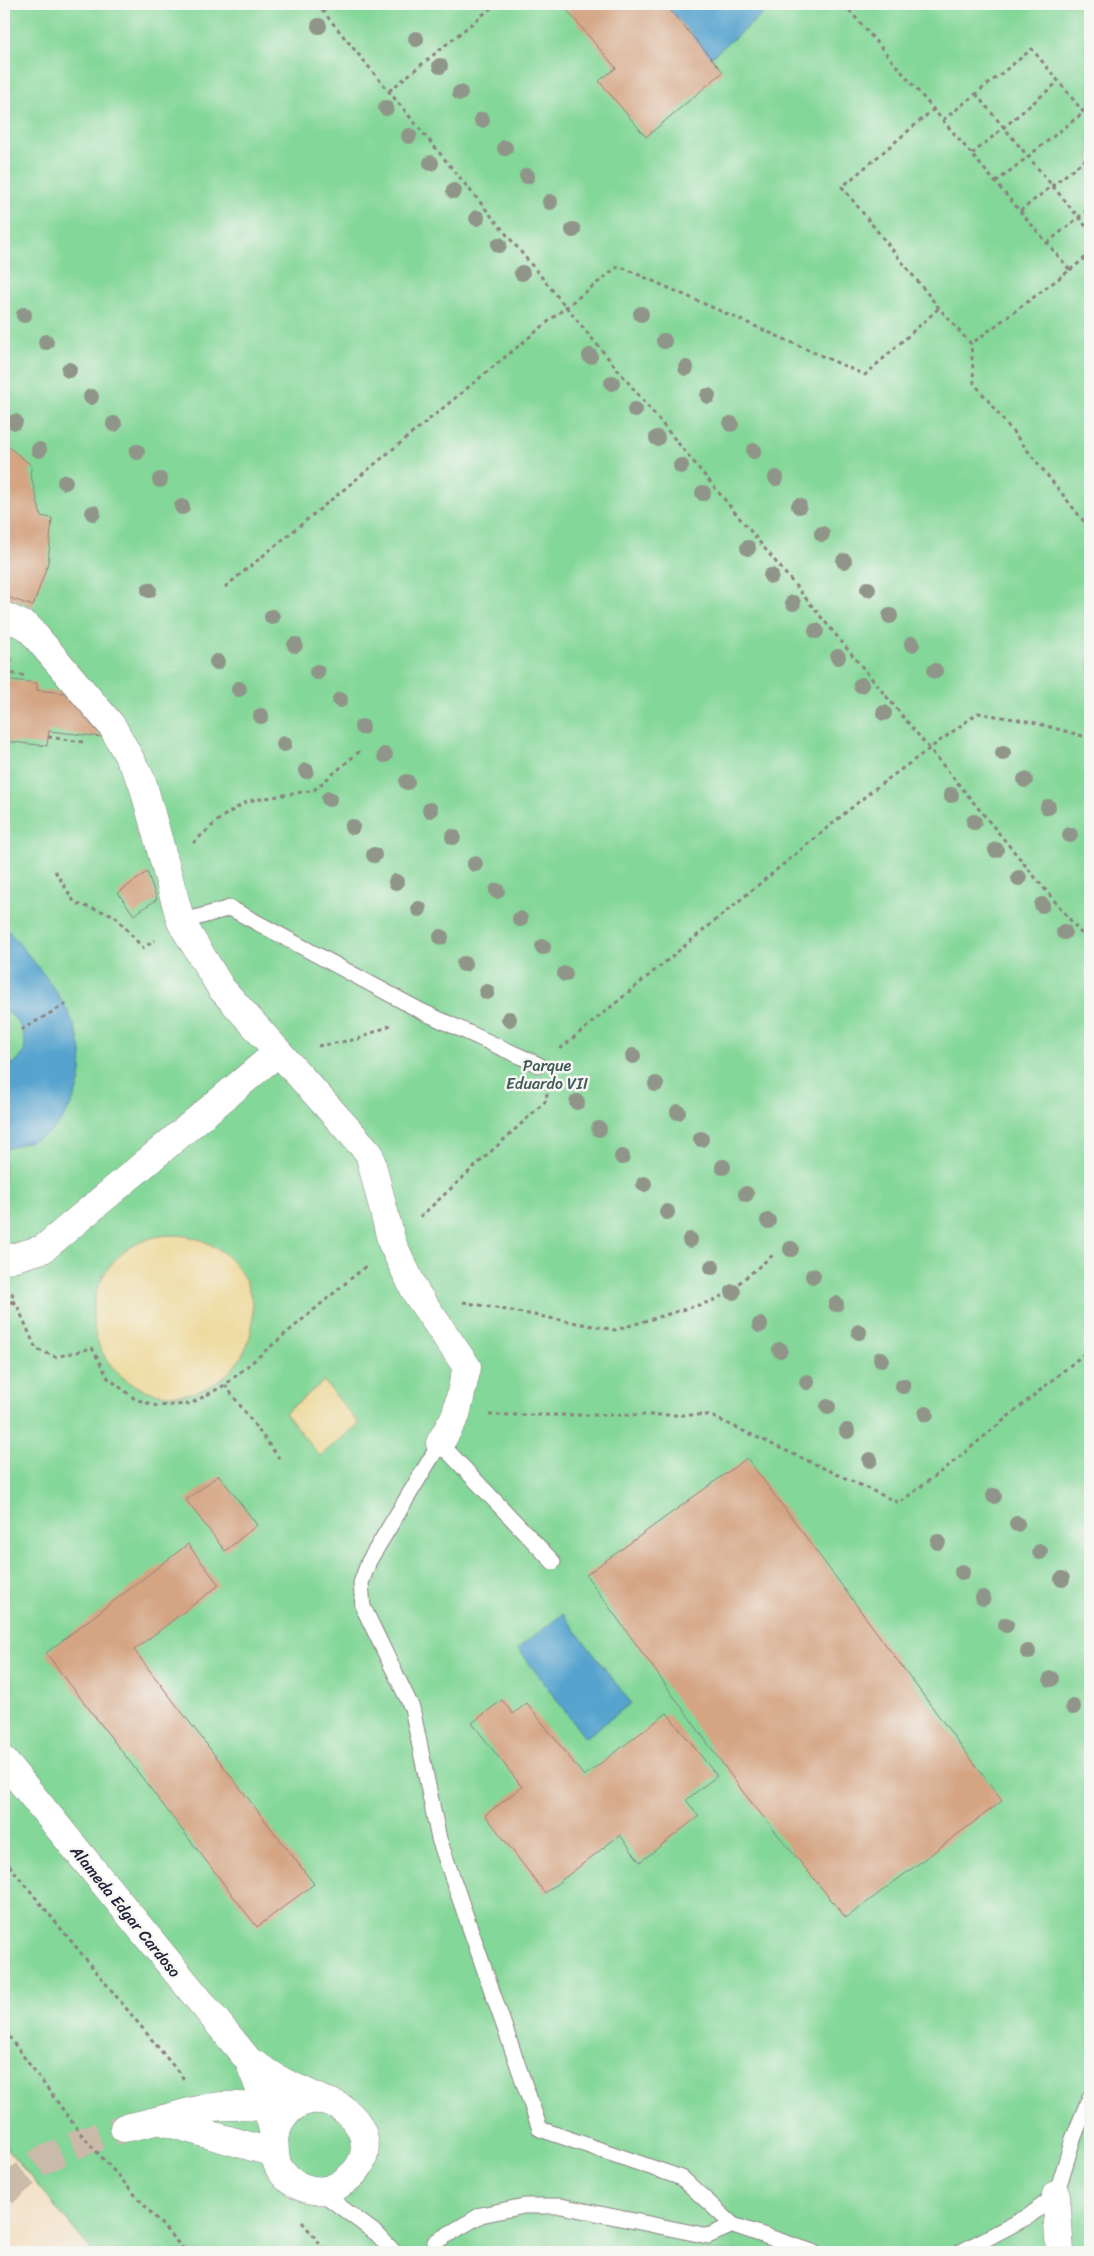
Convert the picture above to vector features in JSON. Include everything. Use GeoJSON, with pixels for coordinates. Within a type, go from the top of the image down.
{"type":"FeatureCollection","features":[{"type":"Feature","properties":{"kind":"street"},"geometry":{"type":"LineString","coordinates":[[4,616],[28,627],[112,726],[142,781],[181,922],[221,988],[369,1153],[392,1242],[416,1293],[467,1367],[456,1415],[440,1443]]}},
{"type":"Feature","properties":{"kind":"street"},"geometry":{"type":"LineString","coordinates":[[4,1257],[8,1259],[43,1249],[278,1052]]}},
{"type":"Feature","properties":{"kind":"street","name":"Alameda Edgar Cardoso"},"geometry":{"type":"LineString","coordinates":[[4,1761],[249,2060],[284,2082],[323,2100],[338,2104],[350,2112],[360,2124],[364,2139],[364,2154],[358,2168],[348,2180],[334,2188],[318,2190],[302,2188],[289,2179],[279,2167],[266,2107],[249,2060]]}},
{"type":"Feature","properties":{"kind":"street"},"geometry":{"type":"LineString","coordinates":[[162,2121],[274,2145],[278,2125],[295,2107],[308,2101],[323,2100]]}},
{"type":"Feature","properties":{"kind":"street"},"geometry":{"type":"LineString","coordinates":[[124,2128],[162,2121],[208,2108],[236,2106],[295,2107]]}},
{"type":"Feature","properties":{"kind":"street"},"geometry":{"type":"LineString","coordinates":[[1056,2196],[1060,2252]]}},
{"type":"Feature","properties":{"kind":"lane"},"geometry":{"type":"LineString","coordinates":[[181,922],[230,908],[421,1011],[539,1065]]}},
{"type":"Feature","properties":{"kind":"lane"},"geometry":{"type":"LineString","coordinates":[[553,1562],[440,1443],[369,1561],[362,1583],[363,1607],[412,1708],[439,1839],[540,2129],[682,2178],[733,2225],[813,2252]]}},
{"type":"Feature","properties":{"kind":"lane"},"geometry":{"type":"LineString","coordinates":[[961,2252],[1029,2216],[1056,2196],[1073,2139],[1090,2097]]}},
{"type":"Feature","properties":{"kind":"lane","name":"Alameda Edgar Cardoso"},"geometry":{"type":"LineString","coordinates":[[318,2190],[377,2234],[394,2252]]}},
{"type":"Feature","properties":{"kind":"lane"},"geometry":{"type":"LineString","coordinates":[[434,2242],[481,2214],[524,2206],[561,2206],[708,2236],[733,2225]]}},
{"type":"Feature","properties":{"kind":"path"},"geometry":{"type":"LineString","coordinates":[[317,4],[1090,944]]}},
{"type":"Feature","properties":{"kind":"path"},"geometry":{"type":"LineString","coordinates":[[389,91],[495,4]]}},
{"type":"Feature","properties":{"kind":"path"},"geometry":{"type":"LineString","coordinates":[[844,4],[1070,270]]}},
{"type":"Feature","properties":{"kind":"path"},"geometry":{"type":"LineString","coordinates":[[943,120],[1032,49],[1090,120]]}},
{"type":"Feature","properties":{"kind":"path"},"geometry":{"type":"LineString","coordinates":[[972,154],[1058,82]]}},
{"type":"Feature","properties":{"kind":"path"},"geometry":{"type":"LineString","coordinates":[[976,94],[1090,231]]}},
{"type":"Feature","properties":{"kind":"path"},"geometry":{"type":"LineString","coordinates":[[934,110],[842,187],[939,308],[971,344],[974,382],[1090,528]]}},
{"type":"Feature","properties":{"kind":"path"},"geometry":{"type":"LineString","coordinates":[[996,182],[1084,112]]}},
{"type":"Feature","properties":{"kind":"path"},"geometry":{"type":"LineString","coordinates":[[1020,212],[1090,156]]}},
{"type":"Feature","properties":{"kind":"path"},"geometry":{"type":"LineString","coordinates":[[1047,243],[1090,208]]}},
{"type":"Feature","properties":{"kind":"path"},"geometry":{"type":"LineString","coordinates":[[971,344],[1090,254]]}},
{"type":"Feature","properties":{"kind":"path"},"geometry":{"type":"LineString","coordinates":[[225,588],[566,307],[620,266],[865,375],[939,308]]}},
{"type":"Feature","properties":{"kind":"path"},"geometry":{"type":"LineString","coordinates":[[4,672],[31,677]]}},
{"type":"Feature","properties":{"kind":"path"},"geometry":{"type":"LineString","coordinates":[[13,1301],[17,1305],[36,1349],[56,1357],[92,1348],[108,1378],[135,1399],[157,1406],[190,1404],[225,1385],[392,1242],[548,1099],[539,1065],[587,1028],[649,974],[873,790],[978,713],[1032,722],[1090,738]]}},
{"type":"Feature","properties":{"kind":"path"},"geometry":{"type":"LineString","coordinates":[[165,869],[222,817],[241,805],[248,801],[314,790],[360,751]]}},
{"type":"Feature","properties":{"kind":"path"},"geometry":{"type":"LineString","coordinates":[[55,871],[75,903],[114,915],[143,948],[181,922]]}},
{"type":"Feature","properties":{"kind":"path"},"geometry":{"type":"LineString","coordinates":[[1085,938],[1090,934]]}},
{"type":"Feature","properties":{"kind":"path"},"geometry":{"type":"LineString","coordinates":[[21,1030],[66,1004]]}},
{"type":"Feature","properties":{"kind":"path"},"geometry":{"type":"LineString","coordinates":[[278,1052],[358,1039],[421,1011]]}},
{"type":"Feature","properties":{"kind":"path"},"geometry":{"type":"LineString","coordinates":[[416,1293],[615,1330],[712,1301],[726,1293],[773,1255]]}},
{"type":"Feature","properties":{"kind":"path"},"geometry":{"type":"LineString","coordinates":[[456,1415],[710,1415],[899,1503],[947,1467],[1090,1349]]}},
{"type":"Feature","properties":{"kind":"path"},"geometry":{"type":"LineString","coordinates":[[225,1385],[279,1458]]}},
{"type":"Feature","properties":{"kind":"path"},"geometry":{"type":"LineString","coordinates":[[4,1859],[208,2108]]}},
{"type":"Feature","properties":{"kind":"path"},"geometry":{"type":"LineString","coordinates":[[4,2030],[80,2134],[186,2252]]}},
{"type":"Feature","properties":{"kind":"path"},"geometry":{"type":"LineString","coordinates":[[296,2215],[327,2252]]}},
{"type":"Feature","properties":{"kind":"green space","name":"Parque Eduardo VII"},"geometry":{"type":"Polygon","coordinates":[[[4,4],[1090,4],[1090,2252],[93,2252],[4,2145],[4,4]]]}},
{"type":"Feature","properties":{"kind":"sand"},"geometry":{"type":"Polygon","coordinates":[[[181,1235],[211,1244],[230,1258],[240,1270],[247,1284],[252,1299],[252,1331],[247,1346],[240,1360],[230,1372],[218,1382],[196,1392],[181,1395],[165,1395],[150,1392],[128,1382],[106,1360],[94,1331],[93,1307],[96,1292],[106,1270],[128,1248],[157,1236],[181,1235]]]}},
{"type":"Feature","properties":{"kind":"sand"},"geometry":{"type":"Polygon","coordinates":[[[324,1381],[359,1424],[320,1456],[285,1413],[324,1381]]]}},
{"type":"Feature","properties":{"kind":"water"},"geometry":{"type":"Polygon","coordinates":[[[665,4],[775,4],[710,58],[665,4]]]}},
{"type":"Feature","properties":{"kind":"water"},"geometry":{"type":"Polygon","coordinates":[[[4,925],[35,963],[64,1005],[75,1027],[81,1050],[81,1073],[72,1103],[54,1129],[39,1138],[4,1150],[4,1066],[14,1063],[21,1057],[25,1040],[18,1023],[4,1009],[4,925]]]}},
{"type":"Feature","properties":{"kind":"water"},"geometry":{"type":"Polygon","coordinates":[[[563,1614],[631,1703],[585,1738],[518,1648],[563,1614]]]}},
{"type":"Feature","properties":{"kind":"building"},"geometry":{"type":"Polygon","coordinates":[[[567,4],[665,4],[723,72],[646,137],[599,81],[616,68],[564,7],[567,4]]]}},
{"type":"Feature","properties":{"kind":"building"},"geometry":{"type":"Polygon","coordinates":[[[4,443],[32,466],[30,472],[41,516],[52,518],[48,563],[33,606],[4,596],[4,443]]]}},
{"type":"Feature","properties":{"kind":"building"},"geometry":{"type":"Polygon","coordinates":[[[4,679],[37,683],[37,690],[65,693],[102,737],[49,731],[47,746],[4,741],[4,679]]]}},
{"type":"Feature","properties":{"kind":"building"},"geometry":{"type":"Polygon","coordinates":[[[147,872],[157,899],[134,915],[118,893],[147,872]]]}},
{"type":"Feature","properties":{"kind":"building"},"geometry":{"type":"Polygon","coordinates":[[[747,1458],[1002,1801],[846,1918],[743,1792],[586,1575],[747,1458]]]}},
{"type":"Feature","properties":{"kind":"building"},"geometry":{"type":"Polygon","coordinates":[[[219,1475],[257,1525],[225,1551],[186,1500],[219,1475]]]}},
{"type":"Feature","properties":{"kind":"building"},"geometry":{"type":"Polygon","coordinates":[[[188,1544],[219,1585],[134,1650],[314,1884],[257,1927],[46,1653],[188,1544]]]}},
{"type":"Feature","properties":{"kind":"building"},"geometry":{"type":"Polygon","coordinates":[[[502,1700],[513,1714],[527,1703],[584,1776],[667,1713],[717,1776],[686,1800],[699,1816],[640,1862],[620,1835],[545,1893],[485,1815],[522,1787],[472,1723],[502,1700]]]}},
{"type":"Feature","properties":{"kind":"tunnel"},"geometry":{"type":"LineString","coordinates":[[4,2192],[41,2161],[84,2141],[124,2128]]}}]}
